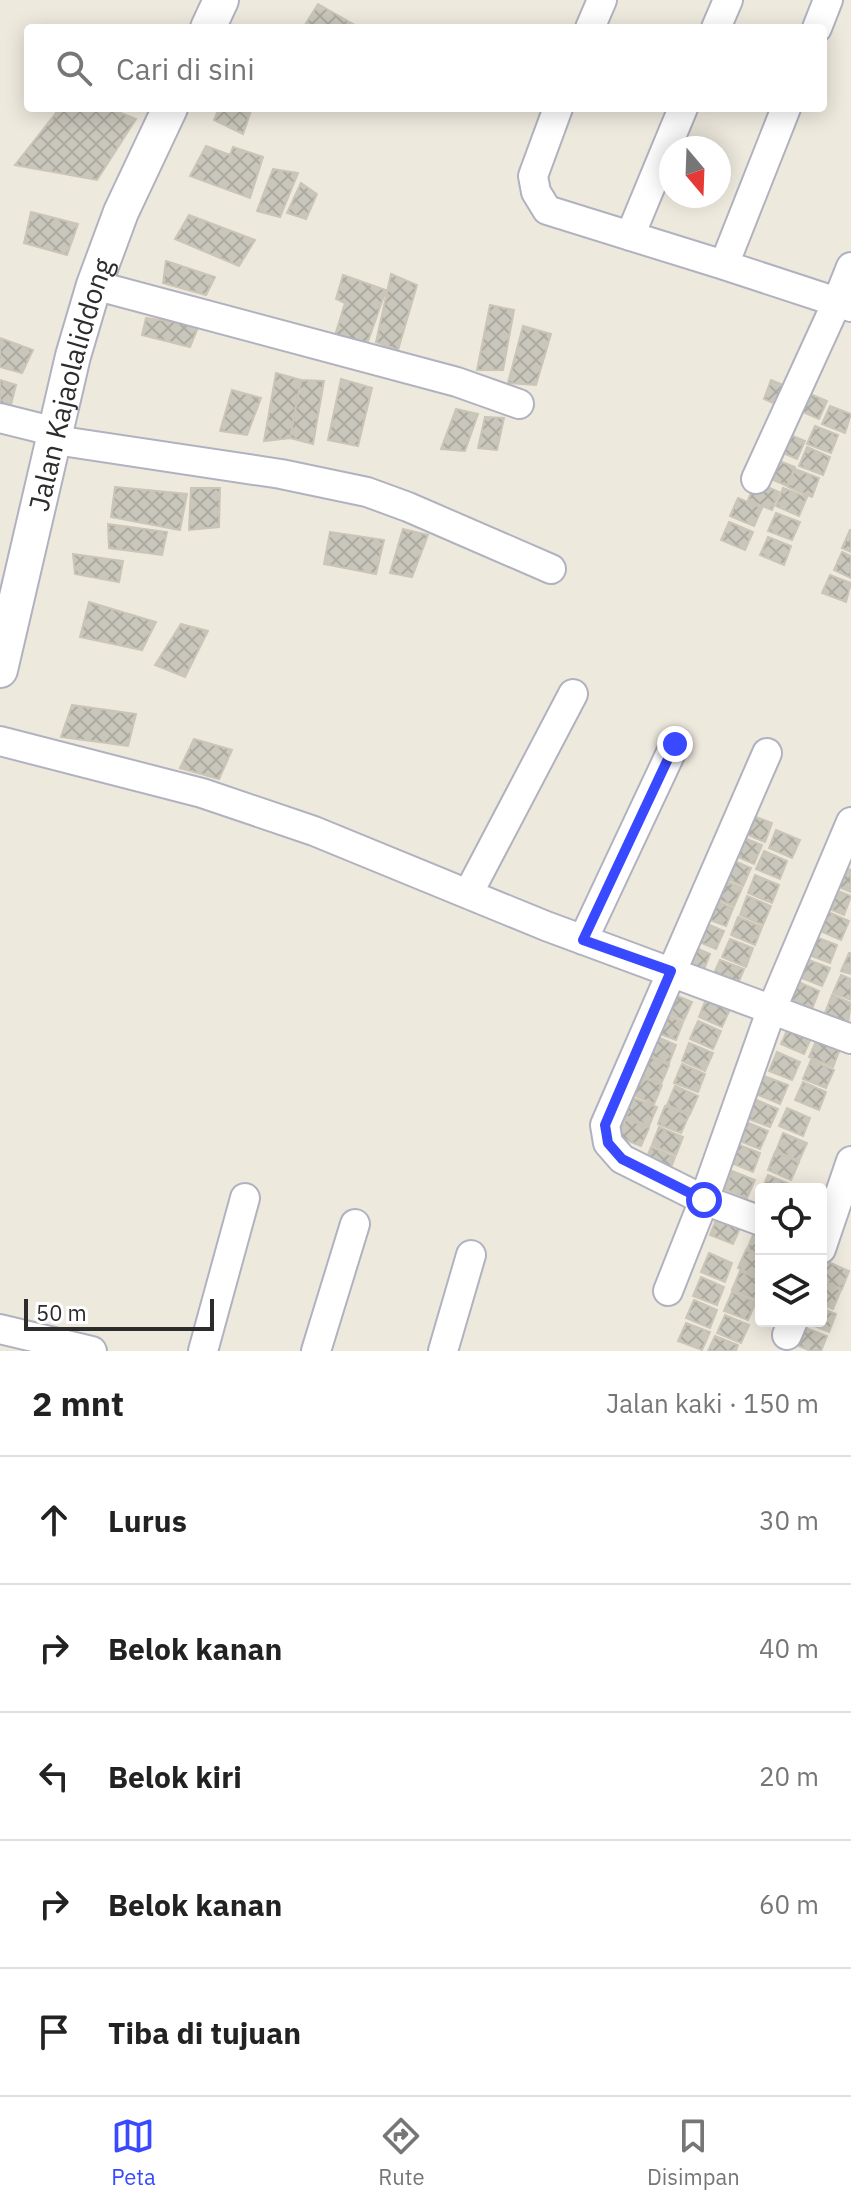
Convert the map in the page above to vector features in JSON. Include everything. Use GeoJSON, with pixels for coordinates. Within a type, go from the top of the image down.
{"type":"FeatureCollection","features":[{"type":"Feature","properties":{"kind":"street"},"geometry":{"type":"LineString","coordinates":[[210,24],[221,0]]}},
{"type":"Feature","properties":{"kind":"street"},"geometry":{"type":"LineString","coordinates":[[592,24],[602,0]]}},
{"type":"Feature","properties":{"kind":"street"},"geometry":{"type":"LineString","coordinates":[[718,24],[728,0]]}},
{"type":"Feature","properties":{"kind":"street"},"geometry":{"type":"LineString","coordinates":[[819,24],[828,0]]}},
{"type":"Feature","properties":{"kind":"street","name":"Jalan Kajaolaliddong"},"geometry":{"type":"LineString","coordinates":[[0,670],[73,356],[94,285],[121,212],[168,112]]}},
{"type":"Feature","properties":{"kind":"street"},"geometry":{"type":"LineString","coordinates":[[557,112],[533,176],[536,192],[547,210],[844,304]]}},
{"type":"Feature","properties":{"kind":"street"},"geometry":{"type":"LineString","coordinates":[[630,236],[681,112]]}},
{"type":"Feature","properties":{"kind":"street"},"geometry":{"type":"LineString","coordinates":[[724,265],[784,112]]}},
{"type":"Feature","properties":{"kind":"street"},"geometry":{"type":"LineString","coordinates":[[756,479],[844,304],[851,267]]}},
{"type":"Feature","properties":{"kind":"street"},"geometry":{"type":"LineString","coordinates":[[94,285],[442,377],[519,404]]}},
{"type":"Feature","properties":{"kind":"street"},"geometry":{"type":"LineString","coordinates":[[0,418],[56,436],[281,474],[367,492],[551,569]]}},
{"type":"Feature","properties":{"kind":"street"},"geometry":{"type":"LineString","coordinates":[[468,894],[573,694]]}},
{"type":"Feature","properties":{"kind":"street"},"geometry":{"type":"LineString","coordinates":[[0,741],[202,793],[314,831],[583,940],[851,1039]]}},
{"type":"Feature","properties":{"kind":"street"},"geometry":{"type":"LineString","coordinates":[[583,940],[675,744]]}},
{"type":"Feature","properties":{"kind":"street"},"geometry":{"type":"LineString","coordinates":[[755,1219],[704,1200],[622,1159],[608,1143],[605,1125],[767,753]]}},
{"type":"Feature","properties":{"kind":"street"},"geometry":{"type":"LineString","coordinates":[[668,1291],[771,1011],[851,822]]}},
{"type":"Feature","properties":{"kind":"street"},"geometry":{"type":"LineString","coordinates":[[827,1231],[851,1161]]}},
{"type":"Feature","properties":{"kind":"street"},"geometry":{"type":"LineString","coordinates":[[203,1351],[245,1198]]}},
{"type":"Feature","properties":{"kind":"street"},"geometry":{"type":"LineString","coordinates":[[316,1351],[355,1224]]}},
{"type":"Feature","properties":{"kind":"street"},"geometry":{"type":"LineString","coordinates":[[443,1351],[471,1255]]}},
{"type":"Feature","properties":{"kind":"street"},"geometry":{"type":"LineString","coordinates":[[0,1329],[75,1349]]}},
{"type":"Feature","properties":{"kind":"building"},"geometry":{"type":"Polygon","coordinates":[[[318,4],[353,24],[306,24],[318,4]]]}},
{"type":"Feature","properties":{"kind":"building"},"geometry":{"type":"Polygon","coordinates":[[[57,112],[118,112],[136,119],[97,180],[15,165],[57,112]]]}},
{"type":"Feature","properties":{"kind":"building"},"geometry":{"type":"Polygon","coordinates":[[[217,112],[251,112],[243,134],[214,120],[217,112]]]}},
{"type":"Feature","properties":{"kind":"building"},"geometry":{"type":"Polygon","coordinates":[[[206,146],[230,155],[233,147],[263,157],[250,198],[190,176],[206,146]]]}},
{"type":"Feature","properties":{"kind":"building"},"geometry":{"type":"Polygon","coordinates":[[[273,169],[298,173],[280,217],[257,211],[273,169]]]}},
{"type":"Feature","properties":{"kind":"building"},"geometry":{"type":"Polygon","coordinates":[[[301,183],[317,194],[306,219],[287,213],[301,183]]]}},
{"type":"Feature","properties":{"kind":"building"},"geometry":{"type":"Polygon","coordinates":[[[31,212],[78,224],[67,255],[24,243],[31,212]]]}},
{"type":"Feature","properties":{"kind":"building"},"geometry":{"type":"Polygon","coordinates":[[[189,215],[255,240],[239,266],[175,239],[189,215]]]}},
{"type":"Feature","properties":{"kind":"building"},"geometry":{"type":"Polygon","coordinates":[[[166,261],[215,277],[206,295],[163,283],[166,261]]]}},
{"type":"Feature","properties":{"kind":"building"},"geometry":{"type":"Polygon","coordinates":[[[391,274],[417,285],[398,350],[376,342],[391,274]]]}},
{"type":"Feature","properties":{"kind":"building"},"geometry":{"type":"Polygon","coordinates":[[[343,275],[386,290],[366,347],[333,342],[345,303],[336,299],[343,275]]]}},
{"type":"Feature","properties":{"kind":"building"},"geometry":{"type":"Polygon","coordinates":[[[490,305],[514,310],[503,370],[477,370],[490,305]]]}},
{"type":"Feature","properties":{"kind":"building"},"geometry":{"type":"Polygon","coordinates":[[[146,318],[199,325],[190,347],[142,335],[146,318]]]}},
{"type":"Feature","properties":{"kind":"building"},"geometry":{"type":"Polygon","coordinates":[[[523,326],[551,334],[536,385],[508,383],[523,326]]]}},
{"type":"Feature","properties":{"kind":"building"},"geometry":{"type":"Polygon","coordinates":[[[0,338],[33,350],[22,373],[0,367],[0,338]]]}},
{"type":"Feature","properties":{"kind":"building"},"geometry":{"type":"Polygon","coordinates":[[[276,373],[301,380],[290,438],[264,441],[276,373]]]}},
{"type":"Feature","properties":{"kind":"building"},"geometry":{"type":"Polygon","coordinates":[[[341,379],[372,388],[358,446],[328,440],[341,379]]]}},
{"type":"Feature","properties":{"kind":"building"},"geometry":{"type":"Polygon","coordinates":[[[0,380],[16,385],[9,413],[0,411],[0,380]]]}},
{"type":"Feature","properties":{"kind":"building"},"geometry":{"type":"Polygon","coordinates":[[[301,380],[324,381],[313,444],[290,438],[301,380]]]}},
{"type":"Feature","properties":{"kind":"building"},"geometry":{"type":"Polygon","coordinates":[[[771,380],[795,390],[787,409],[764,399],[771,380]]]}},
{"type":"Feature","properties":{"kind":"building"},"geometry":{"type":"Polygon","coordinates":[[[232,390],[261,398],[247,435],[220,431],[232,390]]]}},
{"type":"Feature","properties":{"kind":"building"},"geometry":{"type":"Polygon","coordinates":[[[803,391],[827,401],[819,419],[796,409],[803,391]]]}},
{"type":"Feature","properties":{"kind":"building"},"geometry":{"type":"Polygon","coordinates":[[[830,406],[851,414],[845,433],[822,424],[830,406]]]}},
{"type":"Feature","properties":{"kind":"building"},"geometry":{"type":"Polygon","coordinates":[[[456,409],[478,414],[465,451],[441,449],[456,409]]]}},
{"type":"Feature","properties":{"kind":"building"},"geometry":{"type":"Polygon","coordinates":[[[485,417],[504,418],[497,450],[478,448],[485,417]]]}},
{"type":"Feature","properties":{"kind":"building"},"geometry":{"type":"Polygon","coordinates":[[[815,426],[838,435],[831,453],[807,444],[815,426]]]}},
{"type":"Feature","properties":{"kind":"building"},"geometry":{"type":"Polygon","coordinates":[[[781,431],[805,441],[797,459],[774,449],[781,431]]]}},
{"type":"Feature","properties":{"kind":"building"},"geometry":{"type":"Polygon","coordinates":[[[807,447],[830,457],[823,475],[799,466],[807,447]]]}},
{"type":"Feature","properties":{"kind":"building"},"geometry":{"type":"Polygon","coordinates":[[[771,458],[795,467],[787,486],[764,476],[771,458]]]}},
{"type":"Feature","properties":{"kind":"building"},"geometry":{"type":"Polygon","coordinates":[[[795,469],[819,478],[812,497],[788,487],[795,469]]]}},
{"type":"Feature","properties":{"kind":"building"},"geometry":{"type":"Polygon","coordinates":[[[756,482],[779,492],[772,510],[748,500],[756,482]]]}},
{"type":"Feature","properties":{"kind":"building"},"geometry":{"type":"Polygon","coordinates":[[[115,487],[187,494],[180,530],[111,517],[115,487]]]}},
{"type":"Feature","properties":{"kind":"building"},"geometry":{"type":"Polygon","coordinates":[[[191,488],[220,488],[219,527],[189,530],[191,488]]]}},
{"type":"Feature","properties":{"kind":"building"},"geometry":{"type":"Polygon","coordinates":[[[783,488],[807,497],[799,516],[776,506],[783,488]]]}},
{"type":"Feature","properties":{"kind":"building"},"geometry":{"type":"Polygon","coordinates":[[[738,498],[762,508],[754,526],[730,516],[738,498]]]}},
{"type":"Feature","properties":{"kind":"building"},"geometry":{"type":"Polygon","coordinates":[[[776,513],[800,522],[792,540],[768,531],[776,513]]]}},
{"type":"Feature","properties":{"kind":"building"},"geometry":{"type":"Polygon","coordinates":[[[729,522],[753,532],[745,550],[721,540],[729,522]]]}},
{"type":"Feature","properties":{"kind":"building"},"geometry":{"type":"Polygon","coordinates":[[[108,524],[167,532],[162,555],[109,548],[108,524]]]}},
{"type":"Feature","properties":{"kind":"building"},"geometry":{"type":"Polygon","coordinates":[[[403,529],[428,535],[412,577],[390,573],[403,529]]]}},
{"type":"Feature","properties":{"kind":"building"},"geometry":{"type":"Polygon","coordinates":[[[851,530],[851,552],[842,548],[851,530]]]}},
{"type":"Feature","properties":{"kind":"building"},"geometry":{"type":"Polygon","coordinates":[[[330,532],[384,540],[376,574],[324,564],[330,532]]]}},
{"type":"Feature","properties":{"kind":"building"},"geometry":{"type":"Polygon","coordinates":[[[768,537],[791,546],[784,565],[760,555],[768,537]]]}},
{"type":"Feature","properties":{"kind":"building"},"geometry":{"type":"Polygon","coordinates":[[[842,552],[851,556],[851,578],[834,570],[842,552]]]}},
{"type":"Feature","properties":{"kind":"building"},"geometry":{"type":"Polygon","coordinates":[[[73,554],[123,561],[119,582],[75,574],[73,554]]]}},
{"type":"Feature","properties":{"kind":"building"},"geometry":{"type":"Polygon","coordinates":[[[830,575],[851,583],[846,602],[822,593],[830,575]]]}},
{"type":"Feature","properties":{"kind":"building"},"geometry":{"type":"Polygon","coordinates":[[[89,602],[156,622],[142,650],[80,637],[89,602]]]}},
{"type":"Feature","properties":{"kind":"building"},"geometry":{"type":"Polygon","coordinates":[[[181,624],[208,631],[185,677],[155,665],[181,624]]]}},
{"type":"Feature","properties":{"kind":"building"},"geometry":{"type":"Polygon","coordinates":[[[72,705],[136,714],[128,746],[61,737],[72,705]]]}},
{"type":"Feature","properties":{"kind":"building"},"geometry":{"type":"Polygon","coordinates":[[[194,739],[232,750],[219,779],[180,768],[194,739]]]}},
{"type":"Feature","properties":{"kind":"building"},"geometry":{"type":"Polygon","coordinates":[[[748,814],[772,823],[765,842],[741,832],[748,814]]]}},
{"type":"Feature","properties":{"kind":"building"},"geometry":{"type":"Polygon","coordinates":[[[776,830],[800,840],[792,858],[769,848],[776,830]]]}},
{"type":"Feature","properties":{"kind":"building"},"geometry":{"type":"Polygon","coordinates":[[[739,836],[762,845],[754,864],[731,854],[739,836]]]}},
{"type":"Feature","properties":{"kind":"building"},"geometry":{"type":"Polygon","coordinates":[[[764,851],[787,861],[780,879],[756,869],[764,851]]]}},
{"type":"Feature","properties":{"kind":"building"},"geometry":{"type":"Polygon","coordinates":[[[727,858],[751,868],[743,886],[720,876],[727,858]]]}},
{"type":"Feature","properties":{"kind":"building"},"geometry":{"type":"Polygon","coordinates":[[[838,865],[851,870],[851,892],[831,884],[838,865]]]}},
{"type":"Feature","properties":{"kind":"building"},"geometry":{"type":"Polygon","coordinates":[[[755,875],[779,885],[772,903],[748,893],[755,875]]]}},
{"type":"Feature","properties":{"kind":"building"},"geometry":{"type":"Polygon","coordinates":[[[718,878],[742,888],[734,906],[711,897],[718,878]]]}},
{"type":"Feature","properties":{"kind":"building"},"geometry":{"type":"Polygon","coordinates":[[[828,887],[851,896],[844,915],[820,905],[828,887]]]}},
{"type":"Feature","properties":{"kind":"building"},"geometry":{"type":"Polygon","coordinates":[[[747,896],[771,906],[763,925],[740,915],[747,896]]]}},
{"type":"Feature","properties":{"kind":"building"},"geometry":{"type":"Polygon","coordinates":[[[710,899],[733,908],[726,926],[702,917],[710,899]]]}},
{"type":"Feature","properties":{"kind":"building"},"geometry":{"type":"Polygon","coordinates":[[[826,911],[849,921],[841,940],[818,930],[826,911]]]}},
{"type":"Feature","properties":{"kind":"building"},"geometry":{"type":"Polygon","coordinates":[[[738,917],[762,927],[755,945],[731,935],[738,917]]]}},
{"type":"Feature","properties":{"kind":"building"},"geometry":{"type":"Polygon","coordinates":[[[700,921],[724,931],[716,949],[692,939],[700,921]]]}},
{"type":"Feature","properties":{"kind":"building"},"geometry":{"type":"Polygon","coordinates":[[[813,936],[837,945],[830,963],[806,954],[813,936]]]}},
{"type":"Feature","properties":{"kind":"building"},"geometry":{"type":"Polygon","coordinates":[[[730,939],[753,948],[746,967],[722,957],[730,939]]]}},
{"type":"Feature","properties":{"kind":"building"},"geometry":{"type":"Polygon","coordinates":[[[687,944],[710,954],[703,972],[679,962],[687,944]]]}},
{"type":"Feature","properties":{"kind":"building"},"geometry":{"type":"Polygon","coordinates":[[[851,953],[851,974],[841,971],[851,953]]]}},
{"type":"Feature","properties":{"kind":"building"},"geometry":{"type":"Polygon","coordinates":[[[806,959],[830,968],[822,986],[799,977],[806,959]]]}},
{"type":"Feature","properties":{"kind":"building"},"geometry":{"type":"Polygon","coordinates":[[[720,960],[744,969],[736,988],[712,978],[720,960]]]}},
{"type":"Feature","properties":{"kind":"building"},"geometry":{"type":"Polygon","coordinates":[[[841,975],[851,979],[851,1000],[833,993],[841,975]]]}},
{"type":"Feature","properties":{"kind":"building"},"geometry":{"type":"Polygon","coordinates":[[[796,981],[819,991],[812,1009],[788,999],[796,981]]]}},
{"type":"Feature","properties":{"kind":"building"},"geometry":{"type":"Polygon","coordinates":[[[668,992],[692,1002],[684,1020],[660,1010],[668,992]]]}},
{"type":"Feature","properties":{"kind":"building"},"geometry":{"type":"Polygon","coordinates":[[[832,995],[851,1003],[848,1023],[825,1013],[832,995]]]}},
{"type":"Feature","properties":{"kind":"building"},"geometry":{"type":"Polygon","coordinates":[[[706,999],[730,1009],[722,1027],[699,1017],[706,999]]]}},
{"type":"Feature","properties":{"kind":"building"},"geometry":{"type":"Polygon","coordinates":[[[659,1012],[683,1022],[676,1040],[652,1031],[659,1012]]]}},
{"type":"Feature","properties":{"kind":"building"},"geometry":{"type":"Polygon","coordinates":[[[698,1021],[721,1031],[713,1049],[690,1039],[698,1021]]]}},
{"type":"Feature","properties":{"kind":"building"},"geometry":{"type":"Polygon","coordinates":[[[789,1026],[812,1036],[804,1054],[781,1044],[789,1026]]]}},
{"type":"Feature","properties":{"kind":"building"},"geometry":{"type":"Polygon","coordinates":[[[653,1035],[676,1045],[669,1063],[646,1054],[653,1035]]]}},
{"type":"Feature","properties":{"kind":"building"},"geometry":{"type":"Polygon","coordinates":[[[817,1039],[840,1049],[833,1067],[809,1057],[817,1039]]]}},
{"type":"Feature","properties":{"kind":"building"},"geometry":{"type":"Polygon","coordinates":[[[689,1043],[713,1053],[705,1071],[682,1061],[689,1043]]]}},
{"type":"Feature","properties":{"kind":"building"},"geometry":{"type":"Polygon","coordinates":[[[777,1052],[800,1062],[792,1080],[769,1071],[777,1052]]]}},
{"type":"Feature","properties":{"kind":"building"},"geometry":{"type":"Polygon","coordinates":[[[645,1055],[669,1065],[661,1084],[638,1074],[645,1055]]]}},
{"type":"Feature","properties":{"kind":"building"},"geometry":{"type":"Polygon","coordinates":[[[811,1060],[834,1070],[826,1088],[803,1079],[811,1060]]]}},
{"type":"Feature","properties":{"kind":"building"},"geometry":{"type":"Polygon","coordinates":[[[682,1064],[705,1074],[698,1092],[674,1083],[682,1064]]]}},
{"type":"Feature","properties":{"kind":"building"},"geometry":{"type":"Polygon","coordinates":[[[638,1076],[662,1085],[654,1104],[631,1094],[638,1076]]]}},
{"type":"Feature","properties":{"kind":"building"},"geometry":{"type":"Polygon","coordinates":[[[764,1076],[788,1085],[780,1104],[756,1094],[764,1076]]]}},
{"type":"Feature","properties":{"kind":"building"},"geometry":{"type":"Polygon","coordinates":[[[803,1082],[826,1092],[819,1110],[795,1100],[803,1082]]]}},
{"type":"Feature","properties":{"kind":"building"},"geometry":{"type":"Polygon","coordinates":[[[675,1086],[698,1096],[690,1114],[667,1105],[675,1086]]]}},
{"type":"Feature","properties":{"kind":"building"},"geometry":{"type":"Polygon","coordinates":[[[633,1098],[657,1107],[649,1126],[625,1116],[633,1098]]]}},
{"type":"Feature","properties":{"kind":"building"},"geometry":{"type":"Polygon","coordinates":[[[754,1099],[778,1109],[770,1127],[746,1118],[754,1099]]]}},
{"type":"Feature","properties":{"kind":"building"},"geometry":{"type":"Polygon","coordinates":[[[665,1106],[689,1115],[681,1133],[658,1124],[665,1106]]]}},
{"type":"Feature","properties":{"kind":"building"},"geometry":{"type":"Polygon","coordinates":[[[787,1108],[810,1118],[803,1136],[779,1126],[787,1108]]]}},
{"type":"Feature","properties":{"kind":"building"},"geometry":{"type":"Polygon","coordinates":[[[626,1118],[649,1128],[641,1146],[618,1137],[626,1118]]]}},
{"type":"Feature","properties":{"kind":"building"},"geometry":{"type":"Polygon","coordinates":[[[744,1121],[768,1131],[760,1149],[737,1140],[744,1121]]]}},
{"type":"Feature","properties":{"kind":"building"},"geometry":{"type":"Polygon","coordinates":[[[659,1127],[683,1137],[676,1155],[652,1145],[659,1127]]]}},
{"type":"Feature","properties":{"kind":"building"},"geometry":{"type":"Polygon","coordinates":[[[783,1133],[807,1143],[799,1161],[776,1151],[783,1133]]]}},
{"type":"Feature","properties":{"kind":"building"},"geometry":{"type":"Polygon","coordinates":[[[737,1144],[760,1153],[753,1172],[729,1162],[737,1144]]]}},
{"type":"Feature","properties":{"kind":"building"},"geometry":{"type":"Polygon","coordinates":[[[651,1147],[675,1157],[668,1175],[644,1165],[651,1147]]]}},
{"type":"Feature","properties":{"kind":"building"},"geometry":{"type":"Polygon","coordinates":[[[775,1152],[799,1162],[791,1180],[768,1170],[775,1152]]]}},
{"type":"Feature","properties":{"kind":"building"},"geometry":{"type":"Polygon","coordinates":[[[732,1171],[755,1180],[747,1198],[724,1189],[732,1171]]]}},
{"type":"Feature","properties":{"kind":"building"},"geometry":{"type":"Polygon","coordinates":[[[768,1175],[787,1183],[765,1183],[768,1175]]]}},
{"type":"Feature","properties":{"kind":"building"},"geometry":{"type":"Polygon","coordinates":[[[717,1217],[741,1226],[733,1244],[710,1235],[717,1217]]]}},
{"type":"Feature","properties":{"kind":"building"},"geometry":{"type":"Polygon","coordinates":[[[755,1231],[755,1252],[747,1249],[755,1231]]]}},
{"type":"Feature","properties":{"kind":"building"},"geometry":{"type":"Polygon","coordinates":[[[746,1250],[755,1254],[755,1275],[738,1268],[746,1250]]]}},
{"type":"Feature","properties":{"kind":"building"},"geometry":{"type":"Polygon","coordinates":[[[709,1253],[732,1263],[725,1282],[701,1272],[709,1253]]]}},
{"type":"Feature","properties":{"kind":"building"},"geometry":{"type":"Polygon","coordinates":[[[827,1261],[849,1271],[842,1289],[827,1283],[827,1261]]]}},
{"type":"Feature","properties":{"kind":"building"},"geometry":{"type":"Polygon","coordinates":[[[740,1271],[755,1277],[755,1299],[732,1290],[740,1271]]]}},
{"type":"Feature","properties":{"kind":"building"},"geometry":{"type":"Polygon","coordinates":[[[701,1277],[724,1287],[717,1305],[693,1296],[701,1277]]]}},
{"type":"Feature","properties":{"kind":"building"},"geometry":{"type":"Polygon","coordinates":[[[827,1284],[841,1290],[833,1309],[827,1306],[827,1284]]]}},
{"type":"Feature","properties":{"kind":"building"},"geometry":{"type":"Polygon","coordinates":[[[732,1292],[755,1302],[748,1320],[724,1311],[732,1292]]]}},
{"type":"Feature","properties":{"kind":"building"},"geometry":{"type":"Polygon","coordinates":[[[694,1300],[717,1310],[710,1328],[686,1318],[694,1300]]]}},
{"type":"Feature","properties":{"kind":"building"},"geometry":{"type":"Polygon","coordinates":[[[827,1310],[836,1314],[829,1332],[817,1327],[827,1327],[827,1310]]]}},
{"type":"Feature","properties":{"kind":"building"},"geometry":{"type":"Polygon","coordinates":[[[725,1315],[749,1325],[741,1343],[717,1333],[725,1315]]]}},
{"type":"Feature","properties":{"kind":"building"},"geometry":{"type":"Polygon","coordinates":[[[686,1323],[710,1332],[702,1350],[678,1341],[686,1323]]]}},
{"type":"Feature","properties":{"kind":"building"},"geometry":{"type":"Polygon","coordinates":[[[803,1327],[827,1336],[821,1351],[796,1345],[803,1327]]]}},
{"type":"Feature","properties":{"kind":"building"},"geometry":{"type":"Polygon","coordinates":[[[715,1336],[738,1345],[736,1351],[708,1351],[715,1336]]]}},
{"type":"Feature","properties":{"kind":"route"},"geometry":{"type":"LineString","coordinates":[[675,744],[583,940],[671,971],[605,1125],[608,1143],[622,1159],[704,1200]]}}]}
